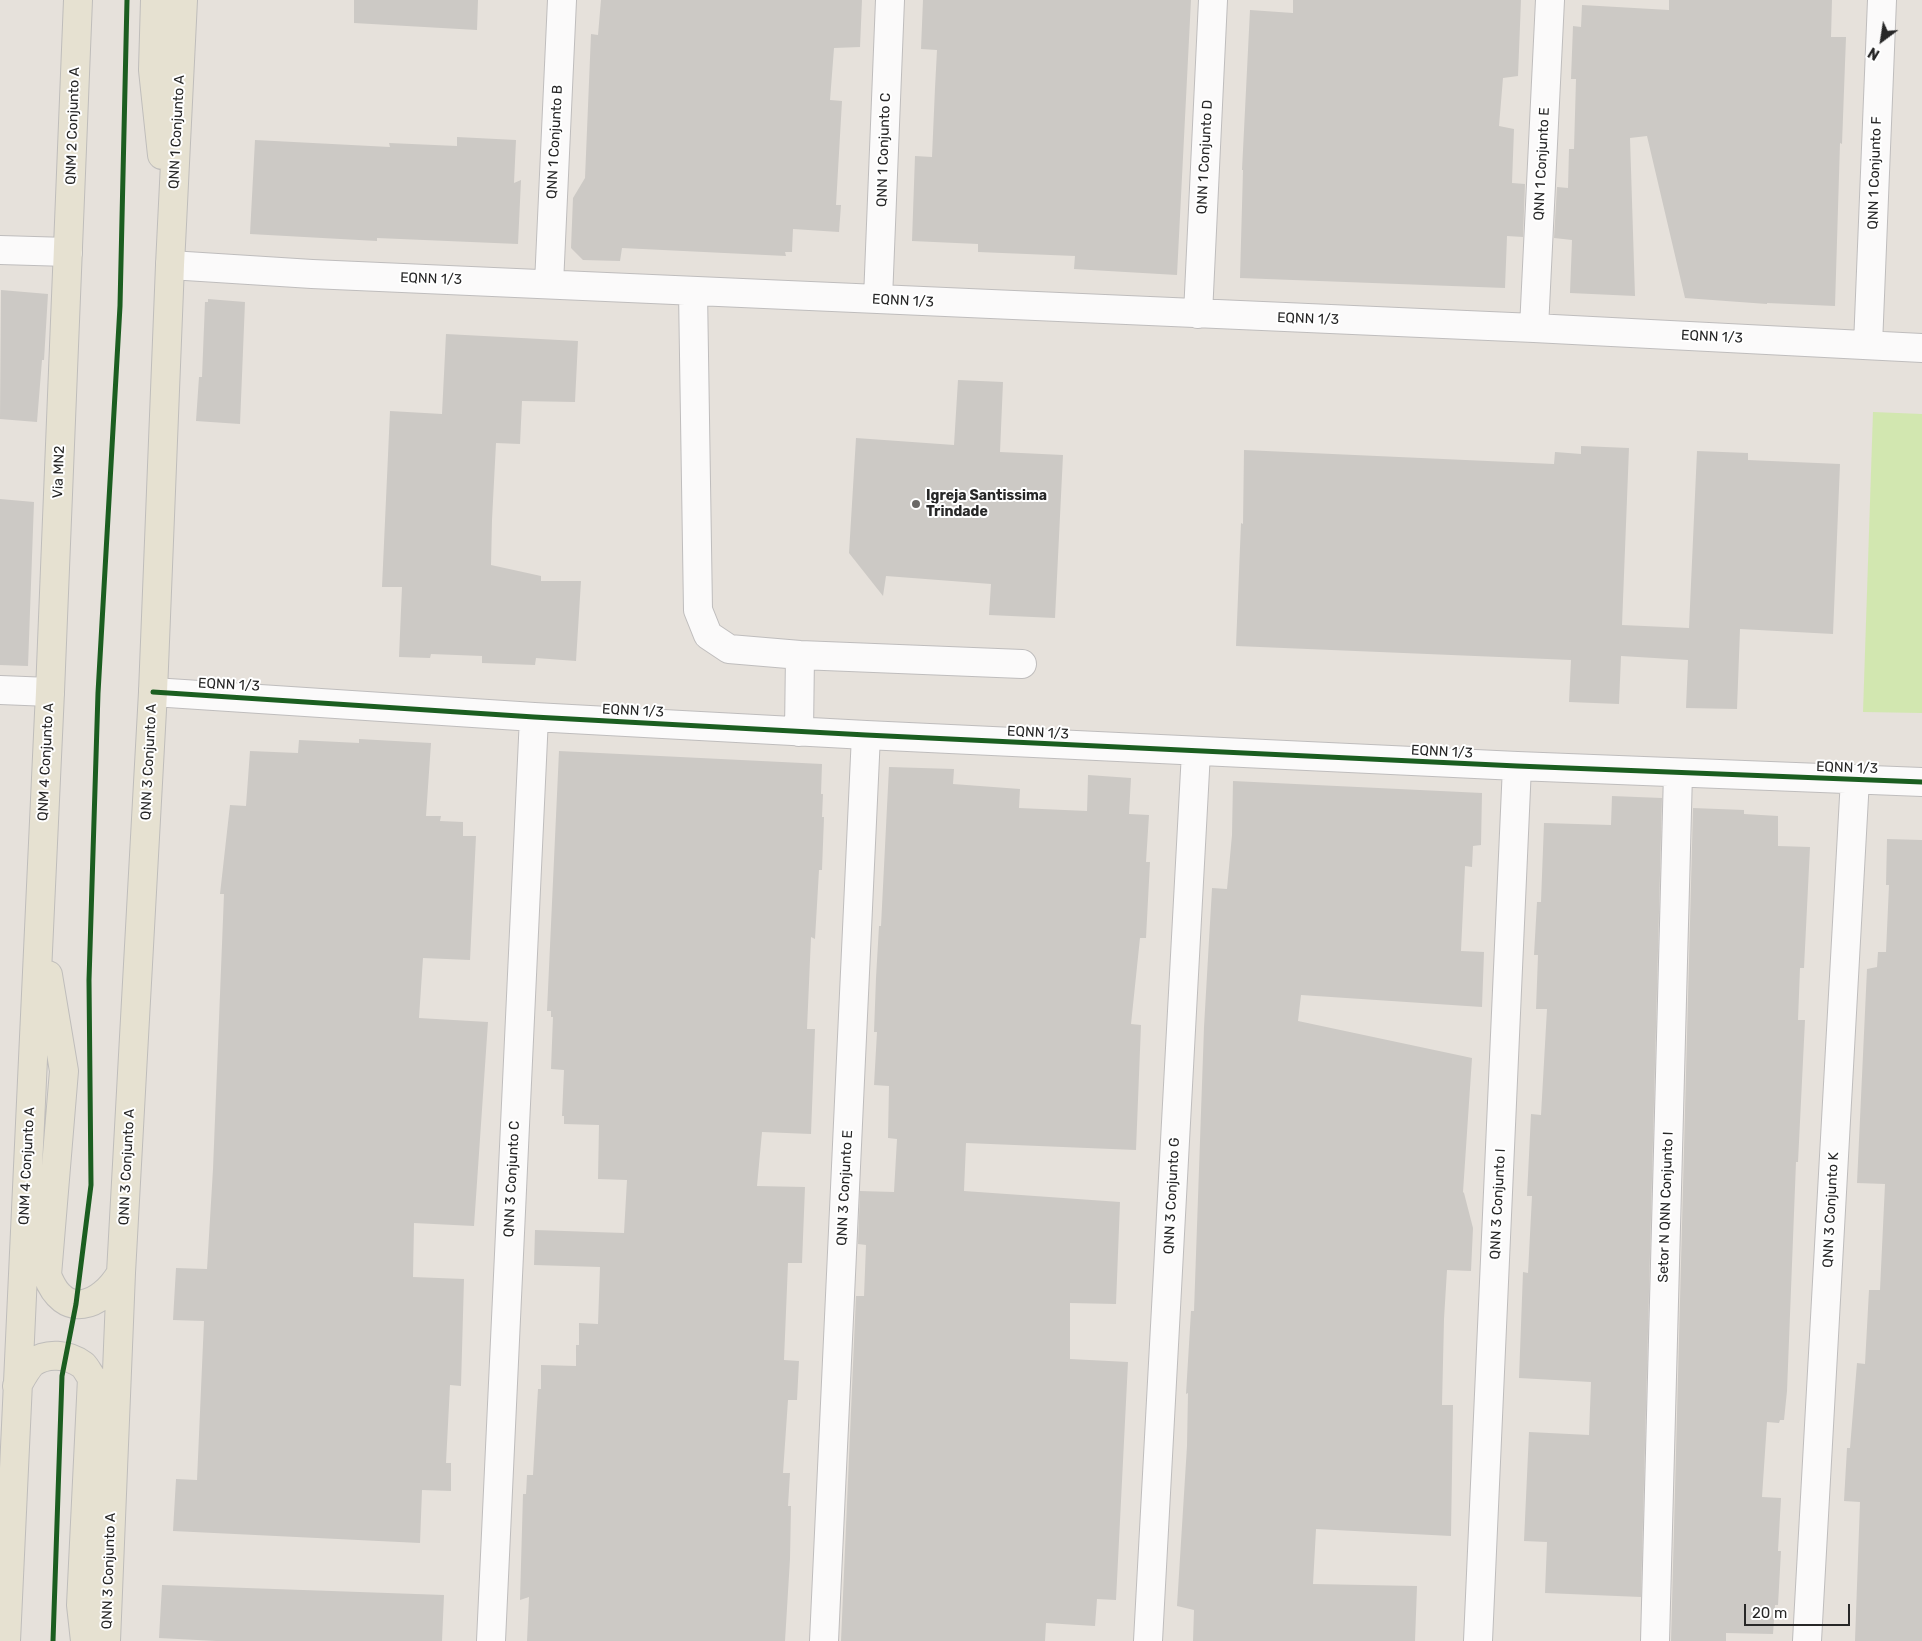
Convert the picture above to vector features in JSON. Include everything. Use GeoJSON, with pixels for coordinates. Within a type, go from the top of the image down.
{"type":"FeatureCollection","features":[{"type":"Feature","properties":{"kind":"main road","name":"QNM 2 Conjunto A"},"geometry":{"type":"LineString","coordinates":[[68,252],[78,0]]}},
{"type":"Feature","properties":{"kind":"main road"},"geometry":{"type":"LineString","coordinates":[[155,0],[152,70],[172,234]]}},
{"type":"Feature","properties":{"kind":"main road","name":"QNN 1 Conjunto A"},"geometry":{"type":"LineString","coordinates":[[170,264],[183,0]]}},
{"type":"Feature","properties":{"kind":"main road","name":"Via MN2"},"geometry":{"type":"LineString","coordinates":[[50,692],[68,252]]}},
{"type":"Feature","properties":{"kind":"main road"},"geometry":{"type":"LineString","coordinates":[[153,692],[170,264]]}},
{"type":"Feature","properties":{"kind":"main road","name":"QNM 4 Conjunto A"},"geometry":{"type":"LineString","coordinates":[[6,1641],[50,692]]}},
{"type":"Feature","properties":{"kind":"main road","name":"QNN 3 Conjunto A"},"geometry":{"type":"LineString","coordinates":[[106,1641],[121,1273],[153,692]]}},
{"type":"Feature","properties":{"kind":"main road"},"geometry":{"type":"LineString","coordinates":[[39,922],[64,1071],[47,1275],[51,1287],[56,1293],[76,1304],[93,1303],[108,1292],[121,1273]]}},
{"type":"Feature","properties":{"kind":"main road"},"geometry":{"type":"LineString","coordinates":[[17,1386],[30,1365],[42,1357],[53,1355],[65,1357],[83,1366],[92,1378],[81,1605],[85,1641]]}},
{"type":"Feature","properties":{"kind":"street","name":"QNN 1 Conjunto B"},"geometry":{"type":"LineString","coordinates":[[549,284],[562,0]]}},
{"type":"Feature","properties":{"kind":"street","name":"QNN 1 Conjunto C"},"geometry":{"type":"LineString","coordinates":[[878,299],[890,0]]}},
{"type":"Feature","properties":{"kind":"street","name":"QNN 1 Conjunto D"},"geometry":{"type":"LineString","coordinates":[[1198,314],[1213,0]]}},
{"type":"Feature","properties":{"kind":"street","name":"QNN 1 Conjunto E"},"geometry":{"type":"LineString","coordinates":[[1534,328],[1550,0]]}},
{"type":"Feature","properties":{"kind":"street","name":"QNN 1 Conjunto F"},"geometry":{"type":"LineString","coordinates":[[1868,345],[1882,0]]}},
{"type":"Feature","properties":{"kind":"street"},"geometry":{"type":"LineString","coordinates":[[0,250],[68,252]]}},
{"type":"Feature","properties":{"kind":"street","name":"EQNN 1/3"},"geometry":{"type":"LineString","coordinates":[[170,264],[312,274],[1534,328],[1922,348]]}},
{"type":"Feature","properties":{"kind":"street"},"geometry":{"type":"LineString","coordinates":[[694,291],[698,610],[708,635],[729,649],[800,655],[1022,664]]}},
{"type":"Feature","properties":{"kind":"street"},"geometry":{"type":"LineString","coordinates":[[799,732],[800,655]]}},
{"type":"Feature","properties":{"kind":"street"},"geometry":{"type":"LineString","coordinates":[[0,690],[50,692]]}},
{"type":"Feature","properties":{"kind":"street","name":"EQNN 1/3"},"geometry":{"type":"LineString","coordinates":[[153,692],[799,732],[1196,752],[1922,782]]}},
{"type":"Feature","properties":{"kind":"street","name":"QNN 3 Conjunto C"},"geometry":{"type":"LineString","coordinates":[[490,1641],[534,717]]}},
{"type":"Feature","properties":{"kind":"street","name":"QNN 3 Conjunto E"},"geometry":{"type":"LineString","coordinates":[[824,1641],[866,735]]}},
{"type":"Feature","properties":{"kind":"street","name":"QNN 3 Conjunto G"},"geometry":{"type":"LineString","coordinates":[[1148,1641],[1196,752]]}},
{"type":"Feature","properties":{"kind":"street","name":"QNN 3 Conjunto I"},"geometry":{"type":"LineString","coordinates":[[1478,1641],[1517,766]]}},
{"type":"Feature","properties":{"kind":"street","name":"Setor N QNN Conjunto I"},"geometry":{"type":"LineString","coordinates":[[1655,1641],[1678,773]]}},
{"type":"Feature","properties":{"kind":"street","name":"QNN 3 Conjunto K"},"geometry":{"type":"LineString","coordinates":[[1807,1641],[1855,779]]}},
{"type":"Feature","properties":{"kind":"green space"},"geometry":{"type":"Polygon","coordinates":[[[1873,412],[1922,414],[1922,713],[1863,712],[1873,412]]]}},
{"type":"Feature","properties":{"kind":"building"},"geometry":{"type":"Polygon","coordinates":[[[354,0],[478,0],[477,30],[354,23],[354,0]]]}},
{"type":"Feature","properties":{"kind":"building"},"geometry":{"type":"Polygon","coordinates":[[[601,0],[862,0],[860,47],[834,48],[830,100],[842,101],[836,205],[841,205],[839,232],[793,229],[792,252],[785,252],[786,256],[622,248],[620,261],[583,260],[571,248],[573,198],[585,178],[591,34],[598,35],[601,0]]]}},
{"type":"Feature","properties":{"kind":"building"},"geometry":{"type":"Polygon","coordinates":[[[923,0],[1191,0],[1177,275],[1074,269],[1075,256],[978,252],[978,244],[912,241],[915,156],[932,157],[937,50],[921,49],[923,0]]]}},
{"type":"Feature","properties":{"kind":"building"},"geometry":{"type":"Polygon","coordinates":[[[1293,0],[1521,0],[1518,76],[1503,78],[1499,126],[1514,129],[1512,183],[1525,184],[1523,237],[1507,236],[1505,288],[1240,278],[1242,170],[1250,10],[1293,13],[1293,0]]]}},
{"type":"Feature","properties":{"kind":"building"},"geometry":{"type":"Polygon","coordinates":[[[1669,0],[1832,0],[1831,37],[1846,37],[1842,144],[1840,143],[1835,306],[1767,304],[1685,298],[1647,136],[1630,138],[1635,296],[1570,293],[1572,240],[1554,238],[1557,187],[1568,188],[1569,149],[1574,149],[1576,79],[1571,79],[1573,26],[1581,27],[1582,5],[1669,10],[1669,0]]]}},
{"type":"Feature","properties":{"kind":"building"},"geometry":{"type":"Polygon","coordinates":[[[457,137],[516,140],[514,183],[521,180],[518,244],[377,238],[377,241],[250,234],[255,140],[390,147],[389,143],[457,146],[457,137]]]}},
{"type":"Feature","properties":{"kind":"building"},"geometry":{"type":"Polygon","coordinates":[[[1,290],[48,294],[44,360],[42,360],[37,422],[0,419],[1,290]]]}},
{"type":"Feature","properties":{"kind":"building"},"geometry":{"type":"Polygon","coordinates":[[[208,299],[245,302],[240,424],[196,421],[199,377],[202,377],[205,302],[208,302],[208,299]]]}},
{"type":"Feature","properties":{"kind":"building"},"geometry":{"type":"Polygon","coordinates":[[[446,334],[578,341],[575,402],[522,401],[520,444],[496,443],[491,565],[541,576],[541,581],[581,581],[576,661],[536,658],[535,665],[482,663],[482,656],[431,654],[430,658],[399,657],[402,587],[382,587],[390,411],[442,414],[446,334]]]}},
{"type":"Feature","properties":{"kind":"building"},"geometry":{"type":"Polygon","coordinates":[[[958,380],[1003,382],[1000,452],[1063,455],[1055,618],[989,615],[991,584],[886,576],[883,596],[849,553],[856,438],[954,445],[958,380]]]}},
{"type":"Feature","properties":{"kind":"building"},"geometry":{"type":"Polygon","coordinates":[[[1581,446],[1629,448],[1622,625],[1689,628],[1697,451],[1748,453],[1748,460],[1840,464],[1833,634],[1740,629],[1737,709],[1686,708],[1688,660],[1621,656],[1619,704],[1569,702],[1571,660],[1236,646],[1241,523],[1243,524],[1244,450],[1554,464],[1555,452],[1581,454],[1581,446]]]}},
{"type":"Feature","properties":{"kind":"building"},"geometry":{"type":"Polygon","coordinates":[[[0,499],[34,502],[28,666],[0,665],[0,499]]]}},
{"type":"Feature","properties":{"kind":"building"},"geometry":{"type":"Polygon","coordinates":[[[359,739],[431,743],[426,816],[441,816],[440,821],[463,822],[463,836],[476,836],[470,960],[423,958],[419,1018],[488,1022],[474,1226],[414,1223],[413,1277],[464,1279],[461,1386],[450,1385],[446,1463],[451,1463],[451,1491],[422,1490],[420,1543],[173,1531],[176,1479],[197,1480],[204,1321],[173,1320],[176,1268],[207,1269],[224,894],[220,894],[230,805],[246,806],[250,751],[298,753],[299,740],[359,743],[359,739]]]}},
{"type":"Feature","properties":{"kind":"building"},"geometry":{"type":"Polygon","coordinates":[[[559,751],[822,764],[821,794],[823,794],[822,817],[824,817],[822,870],[819,870],[815,939],[811,937],[807,1029],[815,1029],[811,1134],[762,1132],[757,1186],[805,1187],[802,1263],[788,1263],[784,1360],[799,1361],[797,1400],[788,1400],[783,1473],[790,1473],[788,1506],[791,1506],[785,1641],[527,1641],[529,1597],[520,1600],[523,1494],[526,1494],[527,1475],[533,1475],[538,1389],[541,1389],[541,1365],[576,1366],[576,1345],[579,1345],[579,1323],[598,1324],[600,1267],[534,1265],[535,1230],[624,1233],[627,1180],[598,1179],[599,1125],[564,1124],[564,1116],[562,1116],[564,1070],[551,1069],[553,1017],[551,1017],[551,1011],[547,1011],[559,751]]]}},
{"type":"Feature","properties":{"kind":"building"},"geometry":{"type":"Polygon","coordinates":[[[889,767],[954,769],[953,784],[1020,789],[1019,808],[1087,811],[1088,775],[1131,778],[1129,814],[1149,815],[1146,862],[1150,862],[1146,938],[1140,938],[1131,1024],[1141,1025],[1136,1150],[966,1143],[964,1191],[1120,1202],[1116,1304],[1070,1303],[1070,1359],[1128,1362],[1116,1600],[1097,1599],[1095,1626],[1046,1623],[1045,1641],[841,1641],[856,1296],[864,1296],[866,1245],[858,1244],[860,1191],[894,1192],[897,1139],[888,1138],[889,1086],[874,1085],[877,1032],[874,1032],[876,978],[879,926],[881,926],[889,767]]]}},
{"type":"Feature","properties":{"kind":"building"},"geometry":{"type":"Polygon","coordinates":[[[1233,781],[1482,793],[1481,845],[1473,846],[1472,867],[1465,866],[1461,951],[1484,952],[1482,1007],[1301,995],[1298,1021],[1472,1058],[1463,1192],[1473,1228],[1471,1271],[1447,1270],[1444,1319],[1442,1405],[1453,1405],[1451,1536],[1316,1529],[1313,1584],[1417,1586],[1415,1641],[1193,1641],[1194,1610],[1177,1606],[1187,1446],[1188,1393],[1186,1394],[1191,1311],[1194,1311],[1204,1027],[1212,888],[1227,889],[1232,835],[1233,781]]]}},
{"type":"Feature","properties":{"kind":"building"},"geometry":{"type":"Polygon","coordinates":[[[1612,796],[1662,798],[1641,1597],[1545,1593],[1547,1542],[1524,1541],[1529,1432],[1589,1435],[1591,1382],[1519,1378],[1523,1272],[1528,1273],[1532,1196],[1527,1196],[1531,1114],[1541,1115],[1547,1009],[1536,1009],[1538,955],[1534,955],[1537,902],[1541,902],[1544,823],[1611,825],[1612,796]]]}},
{"type":"Feature","properties":{"kind":"building"},"geometry":{"type":"Polygon","coordinates":[[[1693,808],[1744,810],[1744,814],[1778,816],[1778,846],[1810,847],[1804,968],[1800,968],[1798,1020],[1805,1020],[1798,1162],[1796,1162],[1787,1391],[1784,1420],[1780,1420],[1779,1423],[1767,1422],[1762,1497],[1781,1498],[1778,1551],[1781,1551],[1778,1605],[1775,1605],[1773,1634],[1726,1633],[1726,1641],[1671,1641],[1693,808]]]}},
{"type":"Feature","properties":{"kind":"building"},"geometry":{"type":"Polygon","coordinates":[[[1887,839],[1922,840],[1922,1641],[1855,1641],[1860,1502],[1844,1501],[1847,1448],[1850,1448],[1857,1363],[1865,1364],[1869,1290],[1880,1290],[1885,1184],[1857,1183],[1867,969],[1877,967],[1878,952],[1886,952],[1889,885],[1886,885],[1887,839]]]}},
{"type":"Feature","properties":{"kind":"building"},"geometry":{"type":"Polygon","coordinates":[[[162,1585],[444,1595],[442,1641],[216,1641],[159,1638],[162,1585]]]}},
{"type":"Feature","properties":{"kind":"cycle path"},"geometry":{"type":"LineString","coordinates":[[53,1641],[62,1376],[76,1304],[91,1185],[89,980],[98,693],[120,306],[127,0]]}},
{"type":"Feature","properties":{"kind":"cycle path"},"geometry":{"type":"LineString","coordinates":[[153,692],[534,717],[866,735],[1517,766],[1922,782]]}},
{"type":"Feature","properties":{"kind":"place","name":"Igreja Santissima Trindade"},"geometry":{"type":"Point","coordinates":[916,504]}}]}
